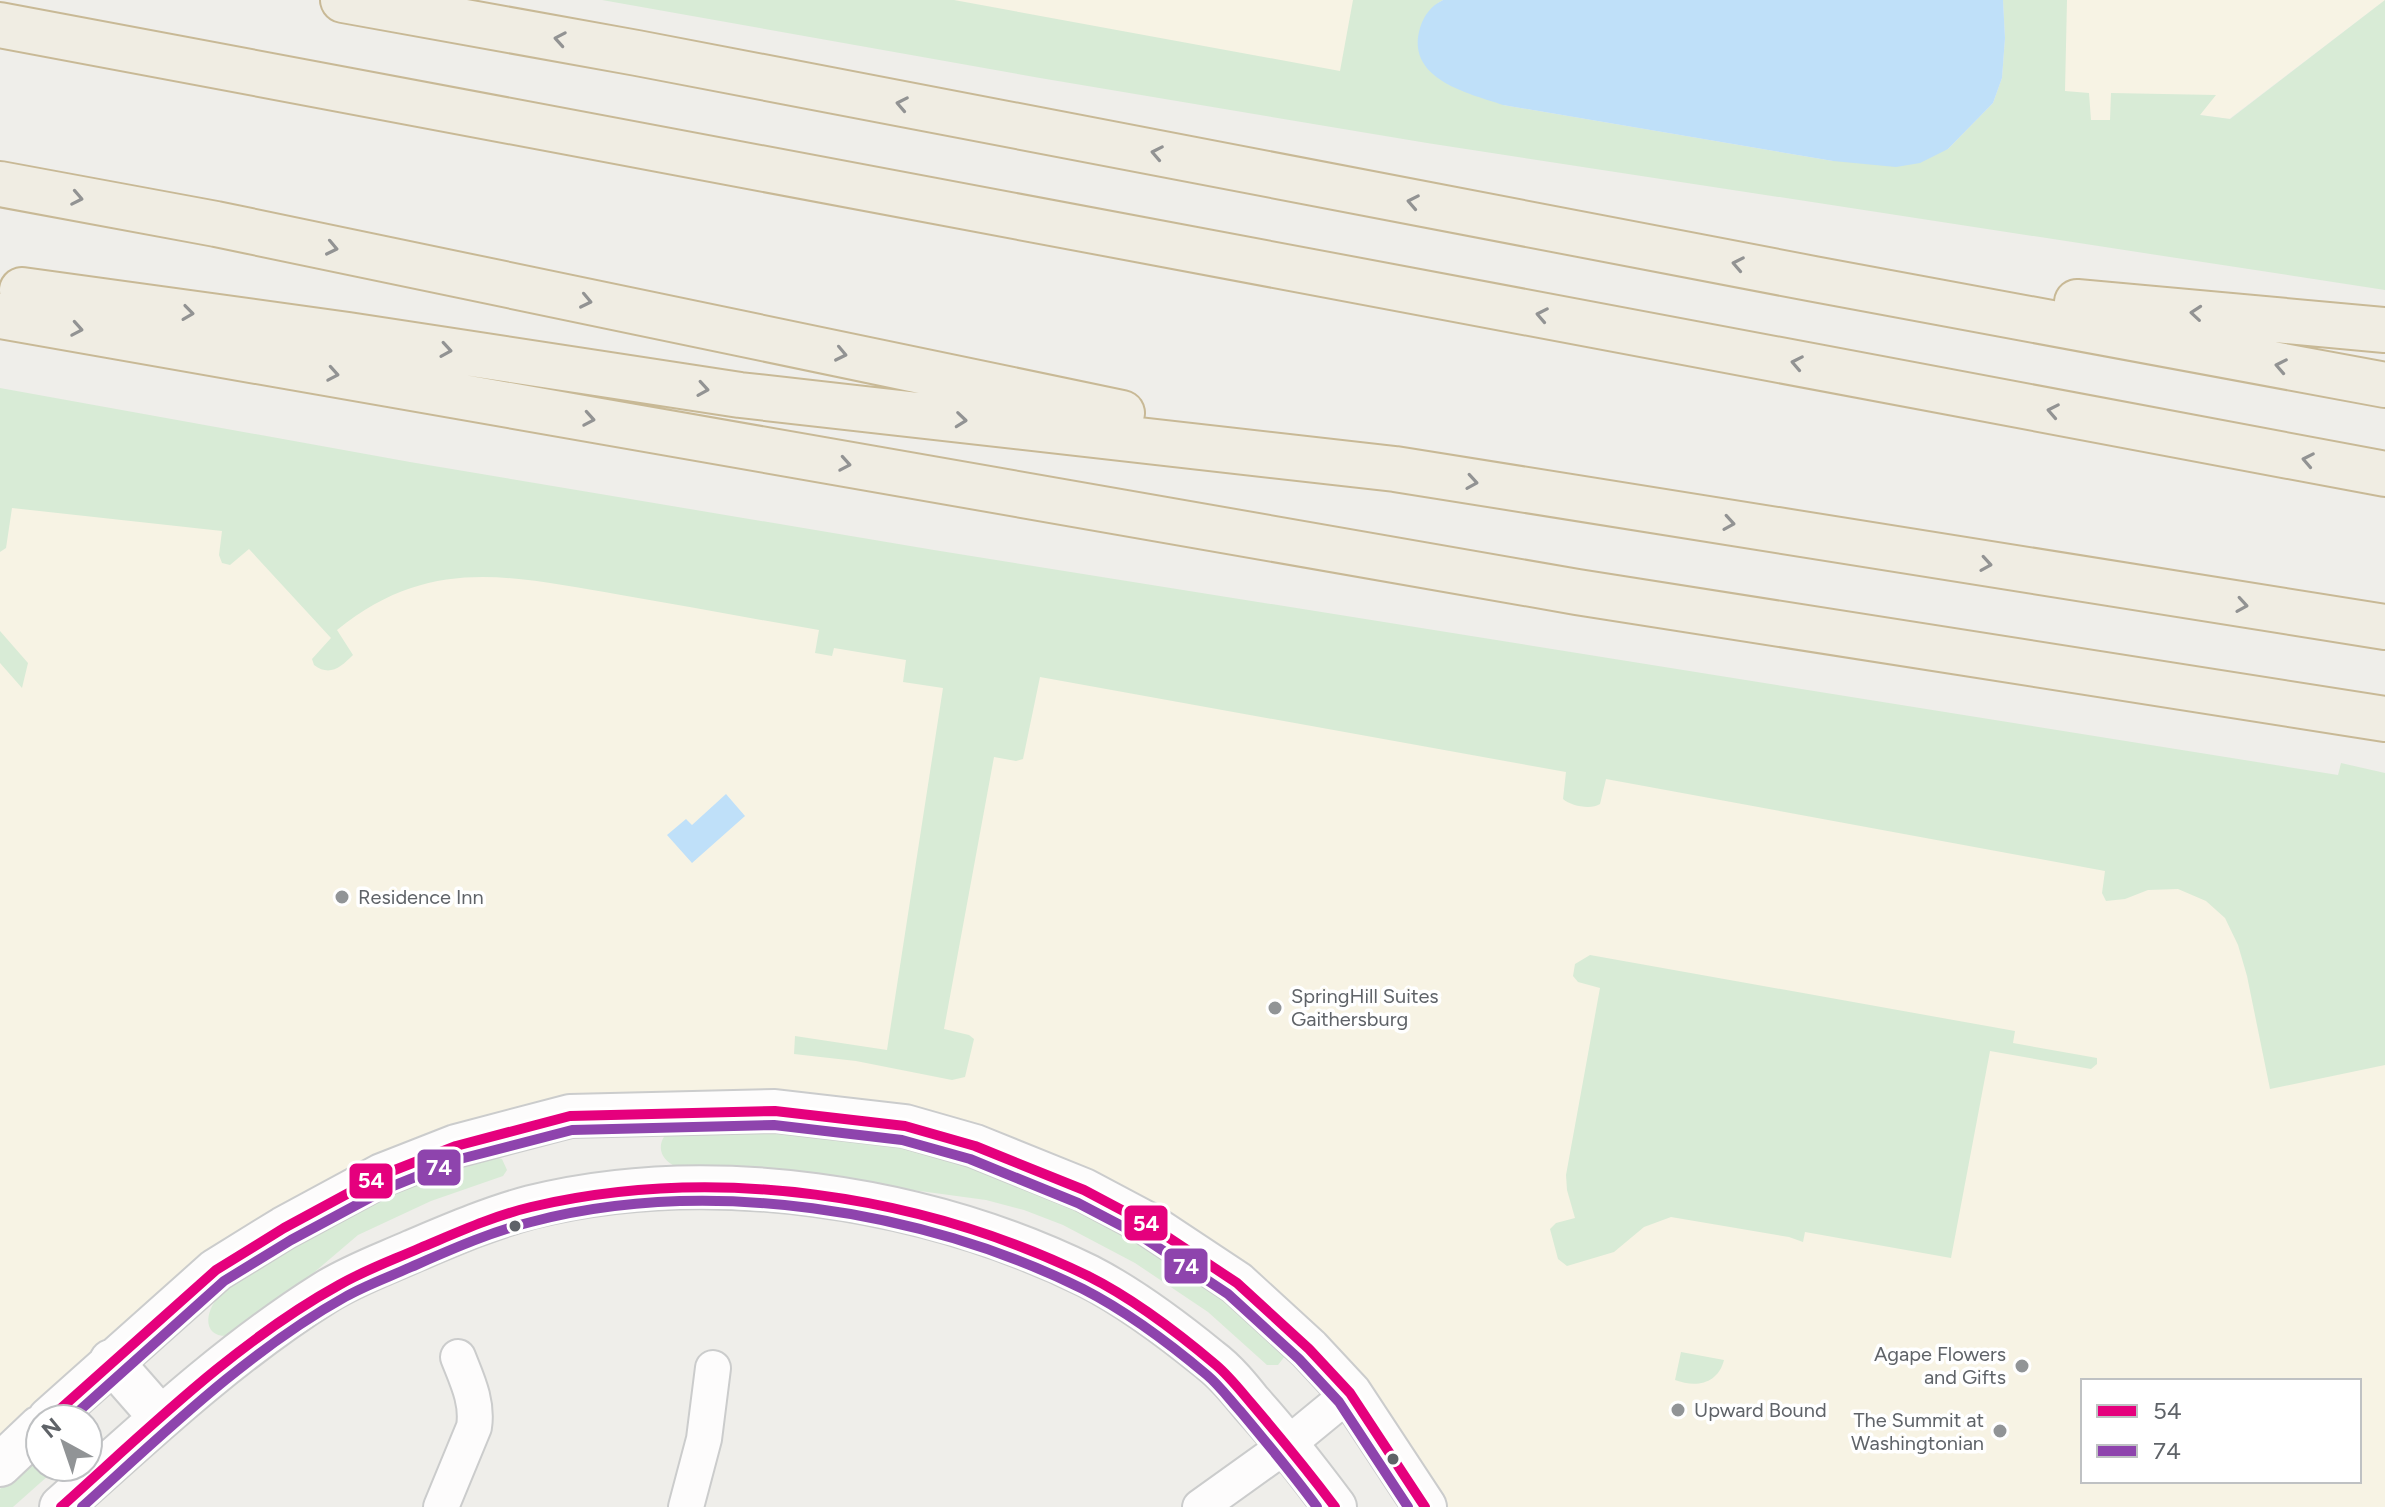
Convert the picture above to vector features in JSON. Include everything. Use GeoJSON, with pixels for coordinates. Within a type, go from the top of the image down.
{"type":"FeatureCollection","features":[{"type":"Feature","properties":{"kind":"highway"},"geometry":{"type":"LineString","coordinates":[[343,0],[2385,385]]}},
{"type":"Feature","properties":{"kind":"highway"},"geometry":{"type":"LineString","coordinates":[[0,25],[2385,474]]}},
{"type":"Feature","properties":{"kind":"highway"},"geometry":{"type":"LineString","coordinates":[[0,184],[216,224],[1395,469]]}},
{"type":"Feature","properties":{"kind":"highway"},"geometry":{"type":"LineString","coordinates":[[1814,279],[2385,330]]}},
{"type":"Feature","properties":{"kind":"highway"},"geometry":{"type":"LineString","coordinates":[[0,287],[348,335],[740,395],[1395,469],[2385,627]]}},
{"type":"Feature","properties":{"kind":"highway"},"geometry":{"type":"LineString","coordinates":[[0,316],[1577,592],[2374,721]]}},
{"type":"Feature","properties":{"kind":"street"},"geometry":{"type":"LineString","coordinates":[[66,1403],[216,1270],[284,1228],[382,1175],[456,1146],[570,1116],[775,1111],[905,1126],[975,1146],[1084,1190],[1148,1224],[1237,1283],[1309,1349],[1350,1393],[1425,1507]]}},
{"type":"Feature","properties":{"kind":"street"},"geometry":{"type":"LineString","coordinates":[[61,1507],[230,1360],[327,1291],[447,1236],[530,1208],[579,1197],[645,1190],[726,1188],[872,1203],[970,1227],[1090,1277],[1143,1309],[1214,1362],[1288,1444],[1335,1507]]}},
{"type":"Feature","properties":{"kind":"street"},"geometry":{"type":"LineString","coordinates":[[441,1507],[474,1427],[476,1414],[475,1401],[458,1357]]}},
{"type":"Feature","properties":{"kind":"street"},"geometry":{"type":"LineString","coordinates":[[111,1361],[161,1418]]}},
{"type":"Feature","properties":{"kind":"street"},"geometry":{"type":"LineString","coordinates":[[686,1507],[704,1439],[713,1368]]}},
{"type":"Feature","properties":{"kind":"street"},"geometry":{"type":"LineString","coordinates":[[1200,1507],[1288,1444],[1350,1393]]}},
{"type":"Feature","properties":{"kind":"street"},"geometry":{"type":"LineString","coordinates":[[0,1465],[24,1442]]}},
{"type":"Feature","properties":{"kind":"shaded area"},"geometry":{"type":"Polygon","coordinates":[[[656,0],[1383,0],[1362,122],[656,0]]]}},
{"type":"Feature","properties":{"kind":"shaded area"},"geometry":{"type":"Polygon","coordinates":[[[2051,0],[2385,0],[2229,119],[2160,109],[2100,127],[2054,115],[2051,0]]]}},
{"type":"Feature","properties":{"kind":"shaded area"},"geometry":{"type":"Polygon","coordinates":[[[8,488],[2385,887],[2385,1507],[1434,1507],[1426,1491],[1135,1207],[575,1109],[265,1231],[60,1403],[24,1403],[24,1433],[0,1453],[0,493],[8,488]]]}},
{"type":"Feature","properties":{"kind":"green space"},"geometry":{"type":"Polygon","coordinates":[[[602,0],[954,0],[1340,71],[1353,0],[1443,0],[1438,3],[1503,105],[1833,161],[1948,149],[1993,103],[2002,78],[2005,38],[2003,0],[2067,0],[2065,91],[2089,93],[2091,120],[2110,120],[2111,93],[2216,95],[2200,115],[2230,119],[2385,0],[2385,290],[1427,143],[602,0]]]}},
{"type":"Feature","properties":{"kind":"green space"},"geometry":{"type":"Polygon","coordinates":[[[0,388],[410,462],[934,550],[2338,775],[2341,763],[2385,773],[2385,1065],[2270,1089],[2238,945],[2225,918],[2206,901],[2178,889],[2148,890],[2125,899],[2106,901],[2102,893],[2105,871],[1606,779],[1600,804],[1581,806],[1563,799],[1566,772],[1040,677],[1023,759],[1016,761],[994,757],[944,1029],[974,1039],[965,1077],[952,1080],[856,1061],[794,1054],[795,1036],[887,1050],[943,688],[903,682],[906,660],[834,648],[832,656],[815,653],[819,630],[508,578],[474,577],[440,581],[406,590],[372,606],[337,630],[353,655],[335,669],[320,669],[312,659],[331,638],[249,549],[230,565],[222,563],[219,555],[222,531],[12,508],[6,548],[0,552],[0,388]]]}},
{"type":"Feature","properties":{"kind":"green space"},"geometry":{"type":"Polygon","coordinates":[[[0,631],[28,663],[22,688],[0,663],[0,631]]]}},
{"type":"Feature","properties":{"kind":"green space"},"geometry":{"type":"Polygon","coordinates":[[[1590,955],[2015,1031],[2013,1043],[2097,1058],[2097,1064],[2091,1069],[1990,1051],[1951,1258],[1805,1232],[1803,1242],[1671,1217],[1644,1227],[1614,1252],[1567,1266],[1558,1259],[1550,1229],[1556,1223],[1575,1218],[1566,1175],[1600,988],[1578,982],[1573,976],[1575,964],[1590,955]]]}},
{"type":"Feature","properties":{"kind":"green space"},"geometry":{"type":"Polygon","coordinates":[[[670,1130],[830,1132],[935,1153],[1032,1187],[1133,1236],[1219,1295],[1283,1349],[1285,1356],[1278,1365],[1267,1365],[1208,1312],[1135,1263],[1063,1225],[1024,1210],[986,1200],[905,1189],[842,1176],[741,1168],[677,1167],[666,1160],[661,1151],[662,1140],[670,1130]]]}},
{"type":"Feature","properties":{"kind":"green space"},"geometry":{"type":"Polygon","coordinates":[[[495,1157],[502,1159],[507,1170],[503,1176],[431,1201],[358,1235],[243,1333],[229,1336],[212,1331],[208,1317],[225,1289],[334,1221],[417,1184],[495,1157]]]}},
{"type":"Feature","properties":{"kind":"green space"},"geometry":{"type":"Polygon","coordinates":[[[1681,1352],[1724,1360],[1711,1379],[1691,1384],[1675,1380],[1681,1352]]]}},
{"type":"Feature","properties":{"kind":"green space"},"geometry":{"type":"Polygon","coordinates":[[[24,1467],[24,1483],[40,1483],[13,1507],[0,1507],[0,1489],[24,1467]]]}},
{"type":"Feature","properties":{"kind":"water"},"geometry":{"type":"Polygon","coordinates":[[[1443,0],[2003,0],[2005,38],[2002,78],[1993,103],[1948,149],[1920,163],[1896,167],[1833,161],[1503,105],[1457,89],[1430,72],[1422,60],[1418,45],[1424,19],[1443,0]]]}},
{"type":"Feature","properties":{"kind":"water"},"geometry":{"type":"Polygon","coordinates":[[[726,794],[745,816],[692,863],[667,835],[686,819],[692,825],[726,794]]]}},
{"type":"Feature","properties":{"kind":"transit line","name":"54"},"geometry":{"type":"LineString","coordinates":[[67,1403],[216,1270],[284,1228],[382,1175],[456,1146],[570,1116],[775,1111],[905,1126],[975,1146],[1084,1190],[1148,1224],[1237,1283],[1309,1349],[1350,1393],[1425,1507]]}},
{"type":"Feature","properties":{"kind":"transit line","name":"74"},"geometry":{"type":"LineString","coordinates":[[88,1403],[224,1281],[291,1240],[388,1188],[460,1159],[572,1130],[774,1125],[902,1140],[970,1159],[1078,1203],[1141,1236],[1228,1294],[1299,1359],[1339,1402],[1408,1507]]}},
{"type":"Feature","properties":{"kind":"transit line","name":"54"},"geometry":{"type":"LineString","coordinates":[[61,1507],[229,1360],[301,1307],[349,1280],[461,1231],[531,1207],[601,1194],[672,1188],[744,1188],[816,1195],[886,1207],[956,1225],[1023,1248],[1088,1276],[1155,1317],[1221,1369],[1335,1507]]}},
{"type":"Feature","properties":{"kind":"transit line","name":"74"},"geometry":{"type":"LineString","coordinates":[[82,1507],[241,1368],[309,1318],[353,1293],[455,1248],[516,1226],[599,1208],[669,1202],[741,1202],[813,1208],[884,1221],[954,1238],[1020,1261],[1083,1289],[1148,1329],[1212,1379],[1317,1507]]}},
{"type":"Feature","properties":{"kind":"place","name":"Residence Inn"},"geometry":{"type":"Point","coordinates":[342,897]}},
{"type":"Feature","properties":{"kind":"place","name":"SpringHill Suites Gaithersburg"},"geometry":{"type":"Point","coordinates":[1275,1008]}},
{"type":"Feature","properties":{"kind":"place","name":"Agape Flowers and Gifts"},"geometry":{"type":"Point","coordinates":[2022,1366]}},
{"type":"Feature","properties":{"kind":"place","name":"Upward Bound"},"geometry":{"type":"Point","coordinates":[1678,1410]}},
{"type":"Feature","properties":{"kind":"place","name":"The Summit at Washingtonian"},"geometry":{"type":"Point","coordinates":[2000,1431]}}]}
